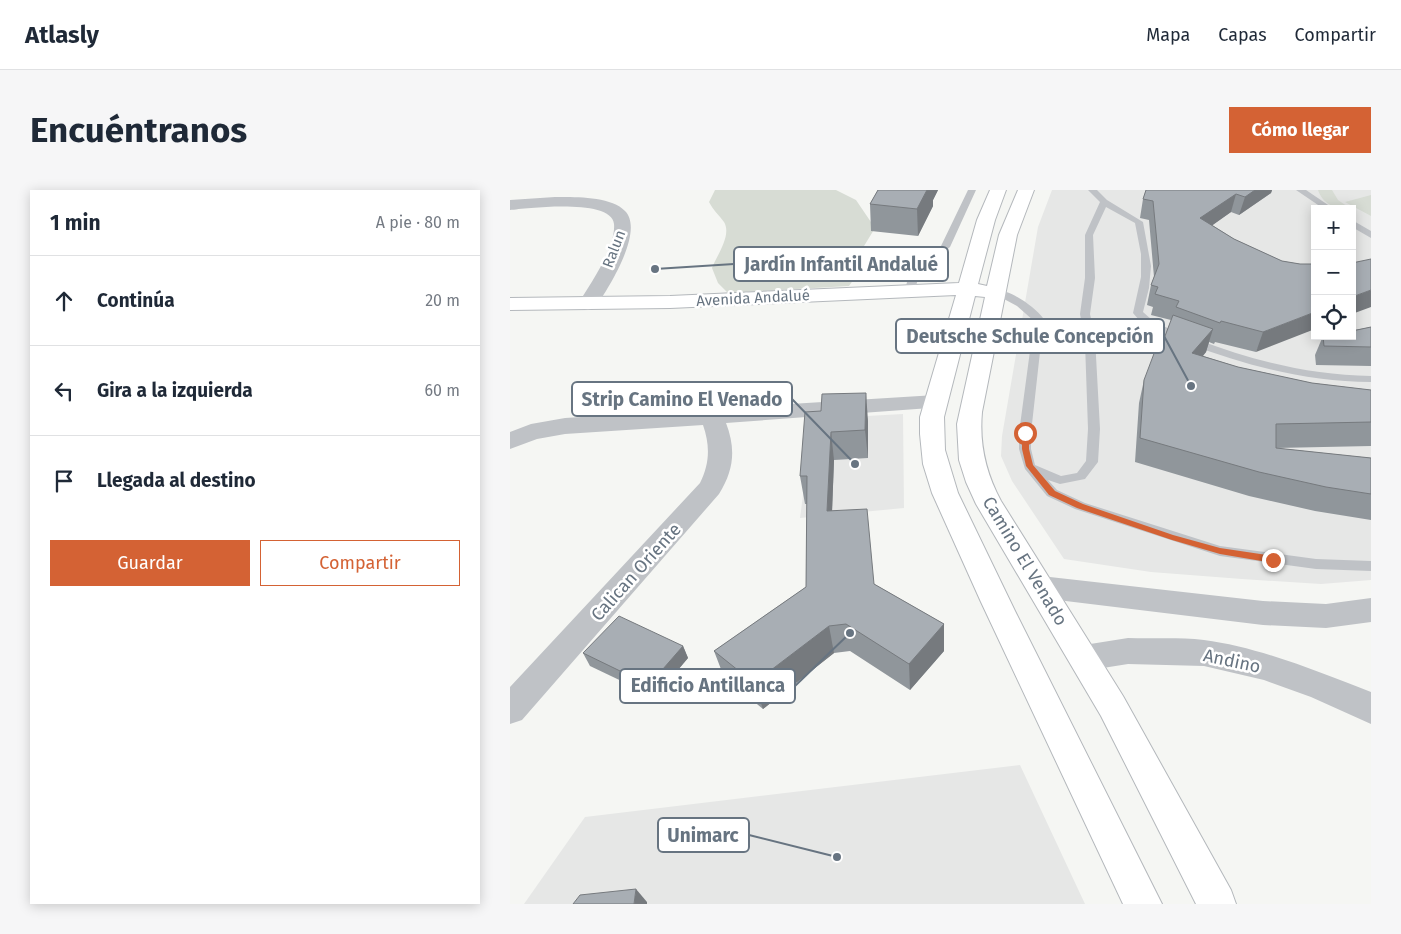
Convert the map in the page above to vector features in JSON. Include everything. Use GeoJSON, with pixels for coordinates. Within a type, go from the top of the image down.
{"type":"FeatureCollection","features":[{"type":"Feature","properties":{"kind":"street","name":"Camino El Venado"},"geometry":{"type":"LineString","coordinates":[[998,190],[991,206],[932,417],[931,447],[938,476],[948,501],[1048,712],[1143,904]]}},
{"type":"Feature","properties":{"kind":"street","name":"Camino El Venado"},"geometry":{"type":"LineString","coordinates":[[1026,190],[1008,235],[968,426],[970,456],[980,488],[1084,658],[1217,904]]}},
{"type":"Feature","properties":{"kind":"street","name":"Ralun"},"geometry":{"type":"LineString","coordinates":[[510,204],[582,203],[608,206],[615,209],[622,216],[622,233],[618,246],[588,304]]}},
{"type":"Feature","properties":{"kind":"street","name":"Avenida Andalué"},"geometry":{"type":"LineString","coordinates":[[510,304],[588,304],[761,298],[910,290],[967,289],[996,292]]}},
{"type":"Feature","properties":{"kind":"street"},"geometry":{"type":"LineString","coordinates":[[510,440],[546,428],[936,402]]}},
{"type":"Feature","properties":{"kind":"street","name":"Calican Oriente"},"geometry":{"type":"LineString","coordinates":[[510,710],[710,488],[722,462],[722,448],[712,418]]}},
{"type":"Feature","properties":{"kind":"street"},"geometry":{"type":"LineString","coordinates":[[1041,587],[1263,613],[1326,616],[1371,610]]}},
{"type":"Feature","properties":{"kind":"street","name":"Andino"},"geometry":{"type":"LineString","coordinates":[[1084,658],[1128,651],[1204,653],[1264,667],[1322,686],[1361,703],[1371,710]]}},
{"type":"Feature","properties":{"kind":"lane"},"geometry":{"type":"LineString","coordinates":[[910,290],[918,260],[922,256],[937,252],[945,247],[972,190]]}},
{"type":"Feature","properties":{"kind":"lane"},"geometry":{"type":"LineString","coordinates":[[1092,190],[1104,202],[1139,222],[1145,246],[1146,279],[1138,309],[1138,314],[1143,319],[1228,355],[1265,366],[1320,377],[1371,379]]}},
{"type":"Feature","properties":{"kind":"lane"},"geometry":{"type":"LineString","coordinates":[[1300,190],[1324,205]]}},
{"type":"Feature","properties":{"kind":"lane"},"geometry":{"type":"LineString","coordinates":[[1030,466],[1060,480],[1081,476],[1092,462],[1094,430],[1090,338],[1085,314],[1090,278],[1089,235],[1104,202]]}},
{"type":"Feature","properties":{"kind":"lane"},"geometry":{"type":"LineString","coordinates":[[1356,226],[1371,235]]}},
{"type":"Feature","properties":{"kind":"lane"},"geometry":{"type":"LineString","coordinates":[[996,292],[1015,299],[1039,320],[1051,337],[1059,342],[1090,338]]}},
{"type":"Feature","properties":{"kind":"lane"},"geometry":{"type":"LineString","coordinates":[[1039,320],[1025,433],[1025,449],[1030,466],[1052,493],[1080,506],[1220,551],[1273,560],[1371,566]]}},
{"type":"Feature","properties":{"kind":"shaded area"},"geometry":{"type":"Polygon","coordinates":[[[715,190],[836,190],[856,200],[875,228],[850,269],[856,276],[849,286],[728,293],[718,283],[712,268],[723,245],[726,233],[724,222],[709,202],[715,190]]]}},
{"type":"Feature","properties":{"kind":"shaded area"},"geometry":{"type":"Polygon","coordinates":[[[1052,190],[1371,190],[1371,580],[1321,584],[1242,579],[1151,572],[1064,559],[1012,481],[1001,456],[1002,436],[1038,227],[1052,190]]]}},
{"type":"Feature","properties":{"kind":"shaded area"},"geometry":{"type":"Polygon","coordinates":[[[1318,190],[1332,190],[1338,200],[1345,205],[1331,205],[1320,195],[1318,190]]]}},
{"type":"Feature","properties":{"kind":"shaded area"},"geometry":{"type":"Polygon","coordinates":[[[1371,195],[1371,216],[1356,208],[1356,205],[1345,202],[1371,195]]]}},
{"type":"Feature","properties":{"kind":"shaded area"},"geometry":{"type":"Polygon","coordinates":[[[903,414],[904,508],[800,518],[813,419],[903,414]]]}},
{"type":"Feature","properties":{"kind":"shaded area"},"geometry":{"type":"Polygon","coordinates":[[[1020,765],[1085,904],[524,904],[585,817],[1020,765]]]}},
{"type":"Feature","properties":{"kind":"building"},"geometry":{"type":"Polygon","coordinates":[[[878,190],[927,190],[917,209],[870,204],[878,190]]]}},
{"type":"Feature","properties":{"kind":"building"},"geometry":{"type":"Polygon","coordinates":[[[1146,190],[1255,190],[1245,197],[1236,194],[1200,218],[1234,239],[1282,261],[1311,264],[1311,314],[1263,332],[1221,321],[1220,323],[1176,307],[1179,301],[1155,294],[1158,287],[1151,285],[1159,264],[1153,201],[1143,199],[1146,190]]]}},
{"type":"Feature","properties":{"kind":"building"},"geometry":{"type":"Polygon","coordinates":[[[1371,259],[1371,290],[1356,296],[1356,295],[1356,262],[1371,259]]]}},
{"type":"Feature","properties":{"kind":"building"},"geometry":{"type":"Polygon","coordinates":[[[1173,315],[1213,329],[1192,353],[1238,367],[1312,383],[1371,390],[1371,422],[1276,424],[1276,448],[1371,458],[1371,494],[1326,487],[1259,472],[1140,438],[1144,380],[1158,343],[1162,344],[1173,315]]]}},
{"type":"Feature","properties":{"kind":"building"},"geometry":{"type":"Polygon","coordinates":[[[1371,327],[1371,347],[1324,346],[1323,340],[1356,340],[1356,330],[1371,327]]]}},
{"type":"Feature","properties":{"kind":"building"},"geometry":{"type":"Polygon","coordinates":[[[866,393],[865,430],[831,432],[827,511],[867,509],[874,584],[944,624],[909,664],[846,624],[829,626],[754,683],[714,651],[806,587],[807,476],[800,476],[805,412],[821,411],[822,394],[866,393]]]}},
{"type":"Feature","properties":{"kind":"building"},"geometry":{"type":"Polygon","coordinates":[[[619,616],[683,646],[649,685],[583,653],[619,616]]]}},
{"type":"Feature","properties":{"kind":"building"},"geometry":{"type":"Polygon","coordinates":[[[636,889],[634,904],[573,904],[580,895],[636,889]]]}},
{"type":"Feature","properties":{"kind":"place","name":"Jardín Infantil Andalué"},"geometry":{"type":"Point","coordinates":[655,269]}},
{"type":"Feature","properties":{"kind":"place","name":"Deutsche Schule Concepción"},"geometry":{"type":"Point","coordinates":[1191,386]}},
{"type":"Feature","properties":{"kind":"place","name":"Strip Camino El Venado"},"geometry":{"type":"Point","coordinates":[855,464]}},
{"type":"Feature","properties":{"kind":"place","name":"Edificio Antillanca"},"geometry":{"type":"Point","coordinates":[850,633]}},
{"type":"Feature","properties":{"kind":"place","name":"Unimarc"},"geometry":{"type":"Point","coordinates":[837,857]}},
{"type":"Feature","properties":{"kind":"route"},"geometry":{"type":"LineString","coordinates":[[1025,433],[1025,449],[1030,466],[1052,493],[1080,506],[1172,537],[1220,551],[1273,560]]}}]}
